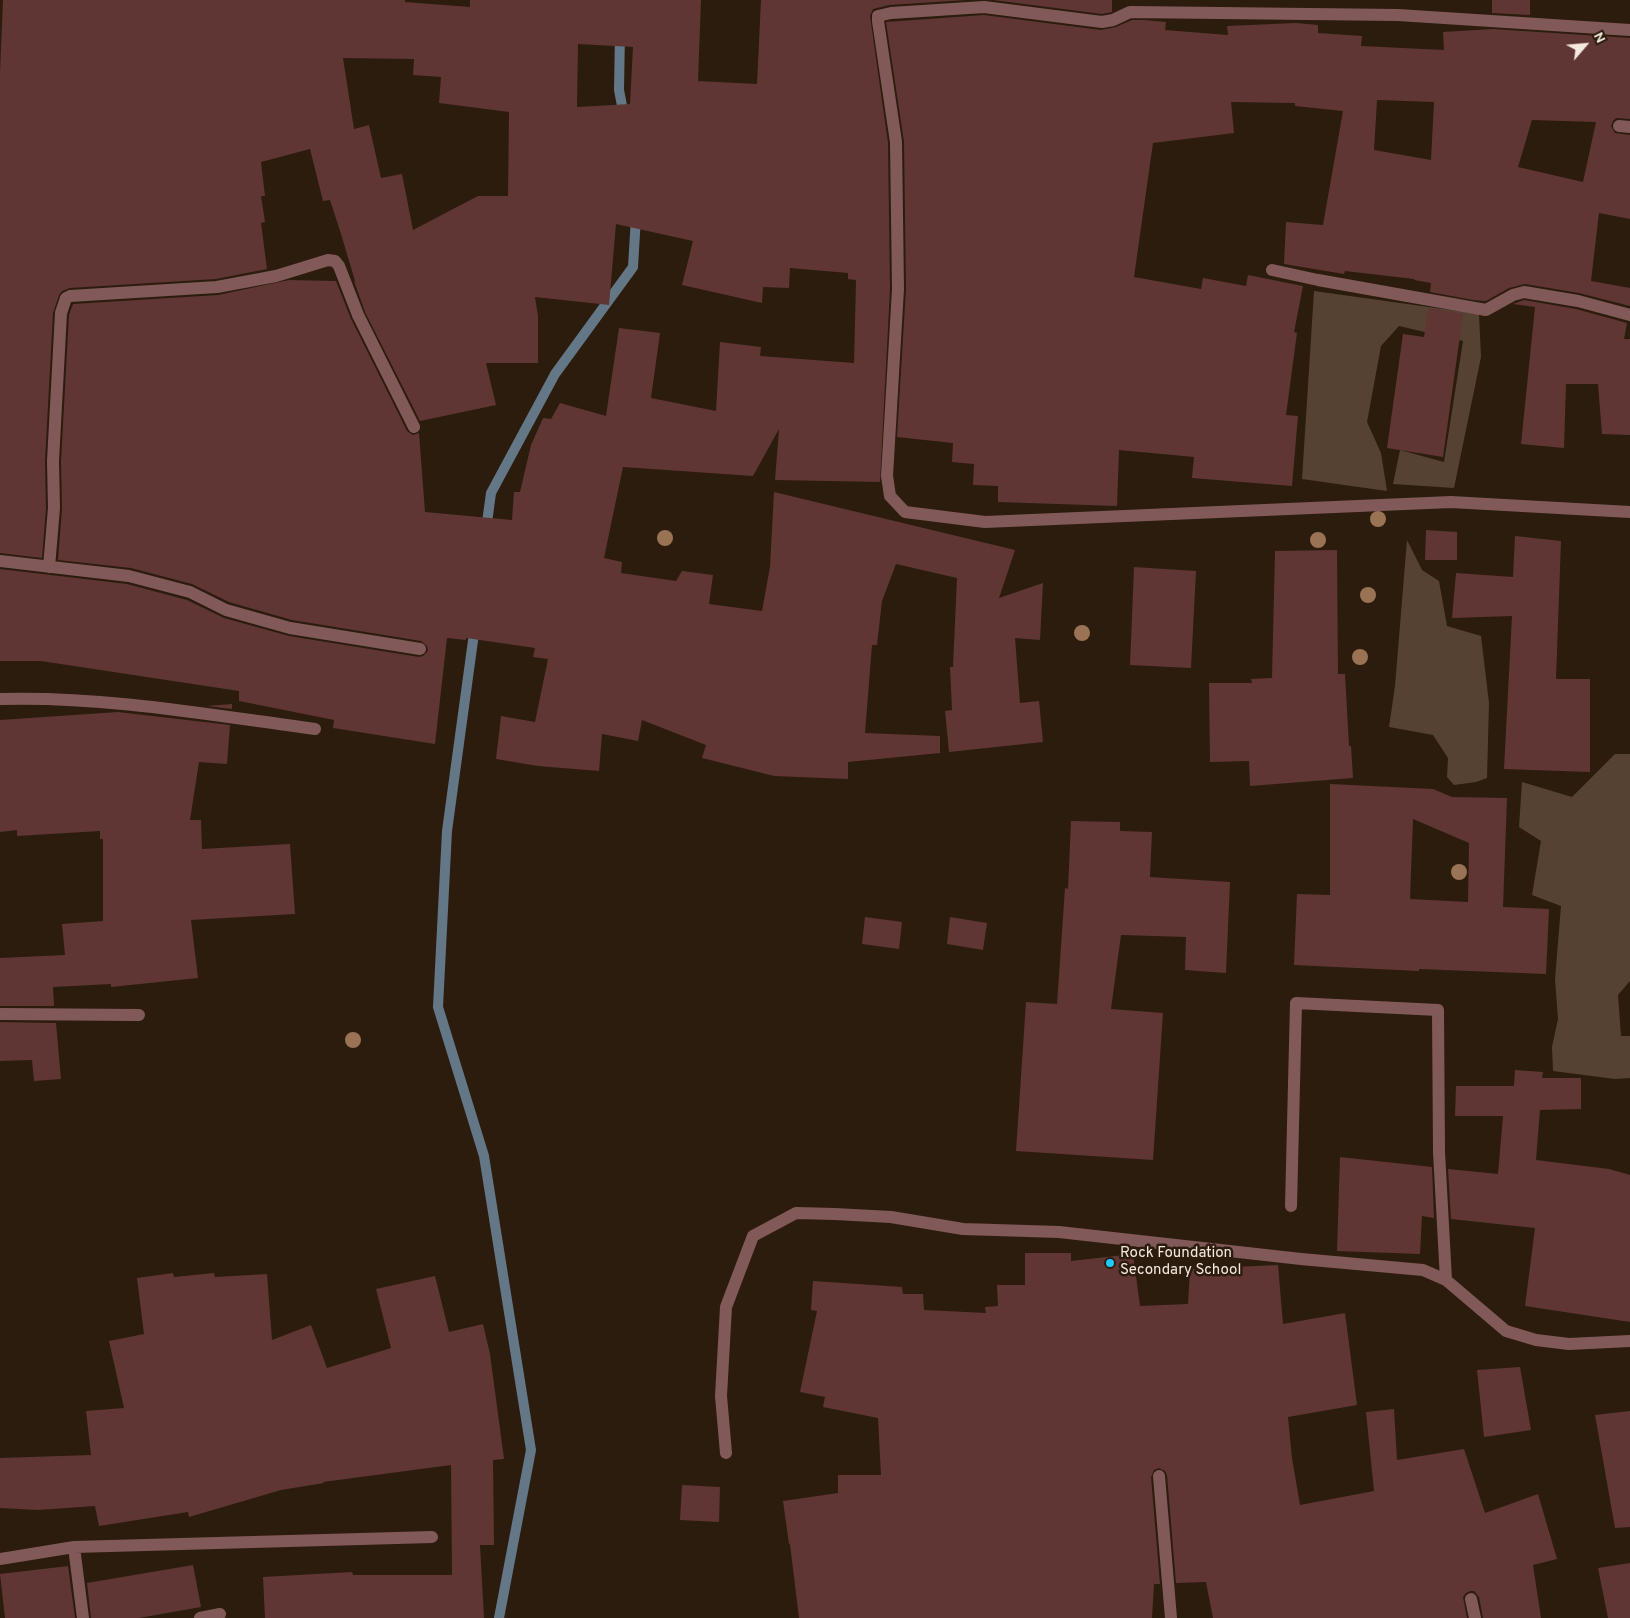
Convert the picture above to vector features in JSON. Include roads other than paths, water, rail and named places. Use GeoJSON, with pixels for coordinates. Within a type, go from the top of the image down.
{"type":"FeatureCollection","features":[{"type":"Feature","properties":{"kind":"street"},"geometry":{"type":"LineString","coordinates":[[1630,30],[1398,15],[1130,12],[1113,20],[1102,22],[984,8],[891,13],[880,16],[878,21],[896,142],[898,288],[887,476],[890,496],[905,512],[985,522],[1451,502],[1630,512]]}},
{"type":"Feature","properties":{"kind":"street"},"geometry":{"type":"LineString","coordinates":[[49,566],[54,508],[54,461],[61,313],[66,298],[70,296],[217,287],[276,276],[328,260],[335,262],[339,266],[362,323],[414,427]]}},
{"type":"Feature","properties":{"kind":"street"},"geometry":{"type":"LineString","coordinates":[[1272,270],[1486,310],[1513,295],[1524,292],[1578,301],[1630,315]]}},
{"type":"Feature","properties":{"kind":"street"},"geometry":{"type":"LineString","coordinates":[[0,561],[129,576],[190,592],[226,610],[290,628],[420,649]]}},
{"type":"Feature","properties":{"kind":"street"},"geometry":{"type":"LineString","coordinates":[[0,699],[42,698],[119,702],[315,729]]}},
{"type":"Feature","properties":{"kind":"street"},"geometry":{"type":"LineString","coordinates":[[1291,1206],[1296,1003],[1438,1010],[1439,1152],[1446,1280]]}},
{"type":"Feature","properties":{"kind":"street"},"geometry":{"type":"LineString","coordinates":[[0,1014],[139,1015]]}},
{"type":"Feature","properties":{"kind":"street"},"geometry":{"type":"LineString","coordinates":[[726,1453],[721,1396],[726,1307],[752,1236],[796,1213],[891,1217],[963,1230],[1059,1232],[1300,1259],[1424,1270],[1446,1280],[1506,1331],[1536,1340],[1569,1344],[1630,1341]]}},
{"type":"Feature","properties":{"kind":"street"},"geometry":{"type":"LineString","coordinates":[[1159,1476],[1170,1618]]}},
{"type":"Feature","properties":{"kind":"street"},"geometry":{"type":"LineString","coordinates":[[0,1559],[74,1547],[432,1537]]}},
{"type":"Feature","properties":{"kind":"street"},"geometry":{"type":"LineString","coordinates":[[74,1547],[84,1618]]}},
{"type":"Feature","properties":{"kind":"street"},"geometry":{"type":"LineString","coordinates":[[1471,1599],[1475,1618]]}},
{"type":"Feature","properties":{"kind":"street"},"geometry":{"type":"LineString","coordinates":[[200,1618],[220,1614]]}},
{"type":"Feature","properties":{"kind":"waterway"},"geometry":{"type":"LineString","coordinates":[[620,33],[619,90],[624,116]]}},
{"type":"Feature","properties":{"kind":"waterway"},"geometry":{"type":"LineString","coordinates":[[486,530],[491,493],[555,374],[633,267],[636,217]]}},
{"type":"Feature","properties":{"kind":"waterway"},"geometry":{"type":"LineString","coordinates":[[475,626],[447,831],[438,1007],[484,1156],[531,1450],[499,1618]]}},
{"type":"Feature","properties":{"kind":"place","name":"Rock Foundation Secondary School"},"geometry":{"type":"Point","coordinates":[1110,1263]}}]}
